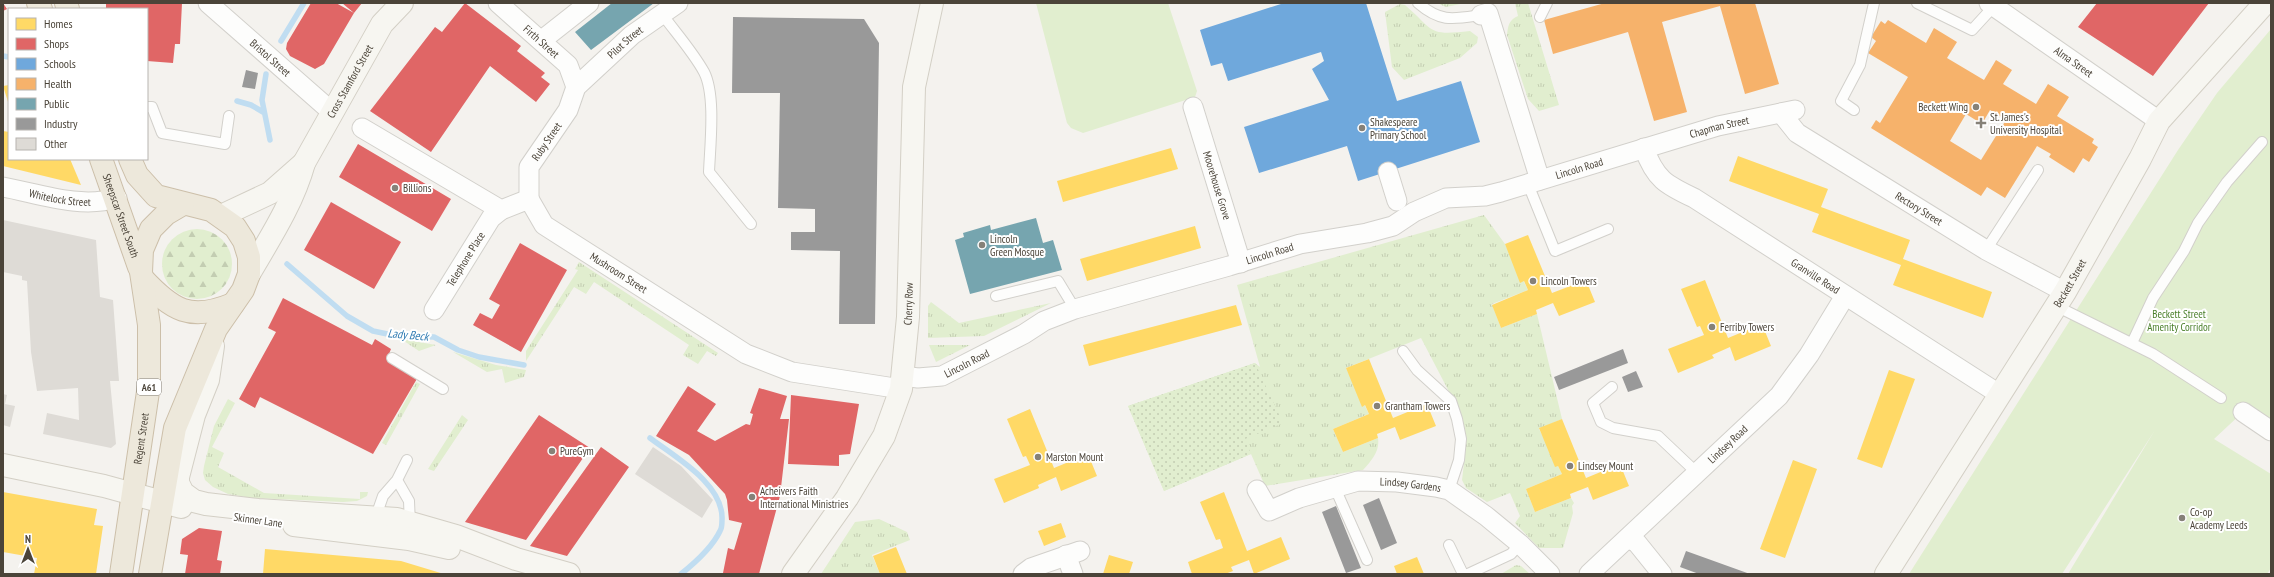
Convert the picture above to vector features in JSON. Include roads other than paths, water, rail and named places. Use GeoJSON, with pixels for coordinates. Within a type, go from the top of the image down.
{"type":"FeatureCollection","features":[{"type":"Feature","properties":{"kind":"highway","name":"Sheepscar Street South"},"geometry":{"type":"LineString","coordinates":[[101,160],[117,198],[122,218],[142,275]]}},
{"type":"Feature","properties":{"kind":"highway"},"geometry":{"type":"LineString","coordinates":[[130,160],[137,175],[156,196],[183,204],[198,206],[221,216],[235,227],[244,241],[249,257],[249,274],[243,290],[216,329],[175,428],[150,574]]}},
{"type":"Feature","properties":{"kind":"highway"},"geometry":{"type":"LineString","coordinates":[[183,204],[166,214],[151,229],[142,250],[142,275],[162,299],[175,308],[187,312],[218,310],[233,304]]}},
{"type":"Feature","properties":{"kind":"highway","name":"Regent Street"},"geometry":{"type":"LineString","coordinates":[[121,574],[149,385],[149,326],[142,275]]}},
{"type":"Feature","properties":{"kind":"street","name":"Bristol Street"},"geometry":{"type":"LineString","coordinates":[[208,3],[332,112]]}},
{"type":"Feature","properties":{"kind":"street","name":"Cross Stamford Street"},"geometry":{"type":"LineString","coordinates":[[249,274],[287,208],[297,187],[304,163],[332,112],[382,24],[402,3]]}},
{"type":"Feature","properties":{"kind":"street","name":"Firth Street"},"geometry":{"type":"LineString","coordinates":[[498,3],[542,40],[568,65],[576,87]]}},
{"type":"Feature","properties":{"kind":"street"},"geometry":{"type":"LineString","coordinates":[[542,40],[589,3]]}},
{"type":"Feature","properties":{"kind":"street","name":"Pilot Street"},"geometry":{"type":"LineString","coordinates":[[576,87],[632,35],[678,3]]}},
{"type":"Feature","properties":{"kind":"street","name":"Cherry Row"},"geometry":{"type":"LineString","coordinates":[[793,574],[847,498],[884,436],[902,382],[908,317],[914,87],[932,3]]}},
{"type":"Feature","properties":{"kind":"street","name":"Beckett Street"},"geometry":{"type":"LineString","coordinates":[[1886,574],[1999,394],[2061,299],[2140,159],[2159,121],[2265,3]]}},
{"type":"Feature","properties":{"kind":"street","name":"Alma Street"},"geometry":{"type":"LineString","coordinates":[[1991,5],[2159,121]]}},
{"type":"Feature","properties":{"kind":"street"},"geometry":{"type":"LineString","coordinates":[[1485,11],[1534,182]]}},
{"type":"Feature","properties":{"kind":"street","name":"Ruby Street"},"geometry":{"type":"LineString","coordinates":[[529,199],[529,167],[568,110],[576,87]]}},
{"type":"Feature","properties":{"kind":"street","name":"Moorehouse Grove"},"geometry":{"type":"LineString","coordinates":[[1193,107],[1241,263]]}},
{"type":"Feature","properties":{"kind":"street","name":"Chapman Street"},"geometry":{"type":"LineString","coordinates":[[1644,148],[1758,116],[1788,112]]}},
{"type":"Feature","properties":{"kind":"street","name":"Rectory Street"},"geometry":{"type":"LineString","coordinates":[[1788,112],[1797,133],[1986,250],[2061,299]]}},
{"type":"Feature","properties":{"kind":"street"},"geometry":{"type":"LineString","coordinates":[[362,128],[501,210],[529,199]]}},
{"type":"Feature","properties":{"kind":"street","name":"Lincoln Road"},"geometry":{"type":"LineString","coordinates":[[902,382],[918,378],[942,376],[1024,334],[1044,321],[1075,309],[1241,263],[1300,244],[1367,233],[1392,226],[1414,212],[1446,198],[1485,196],[1644,148]]}},
{"type":"Feature","properties":{"kind":"street","name":"Granville Road"},"geometry":{"type":"LineString","coordinates":[[1644,148],[1656,175],[1666,185],[1694,198],[1999,394]]}},
{"type":"Feature","properties":{"kind":"street","name":"Cross Stamford Street"},"geometry":{"type":"LineString","coordinates":[[221,216],[270,193],[304,163]]}},
{"type":"Feature","properties":{"kind":"street"},"geometry":{"type":"LineString","coordinates":[[1388,172],[1397,201]]}},
{"type":"Feature","properties":{"kind":"street","name":"Whitelock Street"},"geometry":{"type":"LineString","coordinates":[[3,187],[98,204],[117,198]]}},
{"type":"Feature","properties":{"kind":"street","name":"Mushroom Street"},"geometry":{"type":"LineString","coordinates":[[529,199],[544,225],[746,354],[792,372],[902,382]]}},
{"type":"Feature","properties":{"kind":"street","name":"Telephone Place"},"geometry":{"type":"LineString","coordinates":[[434,310],[490,218],[501,210]]}},
{"type":"Feature","properties":{"kind":"street","name":"Lindsey Road"},"geometry":{"type":"LineString","coordinates":[[1589,574],[1783,391],[1809,355],[1845,296]]}},
{"type":"Feature","properties":{"kind":"street","name":"Skinner Lane"},"geometry":{"type":"LineString","coordinates":[[216,329],[208,380],[194,416],[178,477],[178,483],[183,493],[194,501],[206,504],[409,531],[569,574]]}},
{"type":"Feature","properties":{"kind":"street"},"geometry":{"type":"LineString","coordinates":[[2243,412],[2271,431]]}},
{"type":"Feature","properties":{"kind":"street","name":"Skinner Lane"},"geometry":{"type":"LineString","coordinates":[[3,465],[134,494],[200,512],[374,526]]}},
{"type":"Feature","properties":{"kind":"street","name":"Lindsey Gardens"},"geometry":{"type":"LineString","coordinates":[[1257,490],[1270,511],[1299,498],[1358,481],[1416,484],[1449,490],[1486,516],[1520,544],[1550,574]]}},
{"type":"Feature","properties":{"kind":"street"},"geometry":{"type":"LineString","coordinates":[[1628,538],[1637,543],[1662,574]]}},
{"type":"Feature","properties":{"kind":"street"},"geometry":{"type":"LineString","coordinates":[[1023,574],[1031,568],[1073,553],[1073,574]]}},
{"type":"Feature","properties":{"kind":"lane"},"geometry":{"type":"LineString","coordinates":[[1418,3],[1439,18],[1451,20],[1485,11]]}},
{"type":"Feature","properties":{"kind":"lane"},"geometry":{"type":"LineString","coordinates":[[1540,17],[1547,3]]}},
{"type":"Feature","properties":{"kind":"lane"},"geometry":{"type":"LineString","coordinates":[[1854,110],[1841,101],[1860,65],[1874,3]]}},
{"type":"Feature","properties":{"kind":"lane"},"geometry":{"type":"LineString","coordinates":[[1917,3],[1972,30],[1991,5]]}},
{"type":"Feature","properties":{"kind":"lane"},"geometry":{"type":"LineString","coordinates":[[662,14],[704,72],[708,83],[711,122],[709,172],[751,224]]}},
{"type":"Feature","properties":{"kind":"lane"},"geometry":{"type":"LineString","coordinates":[[148,107],[152,107],[162,133],[225,144],[229,116]]}},
{"type":"Feature","properties":{"kind":"lane"},"geometry":{"type":"LineString","coordinates":[[2132,343],[2153,298],[2184,251],[2198,224],[2227,182],[2262,142]]}},
{"type":"Feature","properties":{"kind":"lane"},"geometry":{"type":"LineString","coordinates":[[1986,250],[2038,170]]}},
{"type":"Feature","properties":{"kind":"lane"},"geometry":{"type":"LineString","coordinates":[[1534,182],[1555,251],[1608,229]]}},
{"type":"Feature","properties":{"kind":"lane"},"geometry":{"type":"LineString","coordinates":[[996,296],[1058,280],[1075,309]]}},
{"type":"Feature","properties":{"kind":"lane"},"geometry":{"type":"LineString","coordinates":[[2061,299],[2221,398]]}},
{"type":"Feature","properties":{"kind":"lane"},"geometry":{"type":"LineString","coordinates":[[1403,351],[1417,370],[1451,401],[1457,419],[1461,439],[1459,460],[1449,490]]}},
{"type":"Feature","properties":{"kind":"lane"},"geometry":{"type":"LineString","coordinates":[[392,358],[443,390]]}},
{"type":"Feature","properties":{"kind":"lane"},"geometry":{"type":"LineString","coordinates":[[1612,387],[1593,403],[1601,422],[1613,428],[1658,436],[1696,472]]}},
{"type":"Feature","properties":{"kind":"lane"},"geometry":{"type":"LineString","coordinates":[[374,526],[382,496],[397,480],[407,460]]}},
{"type":"Feature","properties":{"kind":"lane"},"geometry":{"type":"LineString","coordinates":[[397,480],[409,501],[409,531]]}},
{"type":"Feature","properties":{"kind":"lane"},"geometry":{"type":"LineString","coordinates":[[1335,488],[1367,560]]}},
{"type":"Feature","properties":{"kind":"lane"},"geometry":{"type":"LineString","coordinates":[[1468,574],[1511,554],[1520,544]]}},
{"type":"Feature","properties":{"kind":"lane"},"geometry":{"type":"LineString","coordinates":[[1449,545],[1463,574]]}},
{"type":"Feature","properties":{"kind":"waterway"},"geometry":{"type":"LineString","coordinates":[[281,41],[304,3]]}},
{"type":"Feature","properties":{"kind":"waterway"},"geometry":{"type":"LineString","coordinates":[[3,56],[8,57]]}},
{"type":"Feature","properties":{"kind":"waterway"},"geometry":{"type":"LineString","coordinates":[[266,74],[262,100],[270,140]]}},
{"type":"Feature","properties":{"kind":"waterway"},"geometry":{"type":"LineString","coordinates":[[237,101],[251,105],[263,112]]}},
{"type":"Feature","properties":{"kind":"waterway","name":"Lady Beck"},"geometry":{"type":"LineString","coordinates":[[287,264],[347,316],[373,331],[397,336],[434,337],[458,350],[479,357],[524,365]]}},
{"type":"Feature","properties":{"kind":"waterway","name":"Lady Beck"},"geometry":{"type":"LineString","coordinates":[[650,438],[684,463],[707,483],[721,507],[722,526],[717,537],[703,554],[681,574]]}},
{"type":"Feature","properties":{"kind":"place","name":"Beckett Wing"},"geometry":{"type":"Point","coordinates":[1976,107]}},
{"type":"Feature","properties":{"kind":"place","name":"St. James's University Hospital"},"geometry":{"type":"Point","coordinates":[1981,123]}},
{"type":"Feature","properties":{"kind":"place","name":"Shakespeare Primary School"},"geometry":{"type":"Point","coordinates":[1362,128]}},
{"type":"Feature","properties":{"kind":"place","name":"Billions"},"geometry":{"type":"Point","coordinates":[395,188]}},
{"type":"Feature","properties":{"kind":"place","name":"Lincoln Green Mosque"},"geometry":{"type":"Point","coordinates":[982,245]}},
{"type":"Feature","properties":{"kind":"place","name":"Lincoln Towers"},"geometry":{"type":"Point","coordinates":[1533,281]}},
{"type":"Feature","properties":{"kind":"place","name":"Ferriby Towers"},"geometry":{"type":"Point","coordinates":[1712,327]}},
{"type":"Feature","properties":{"kind":"place","name":"Grantham Towers"},"geometry":{"type":"Point","coordinates":[1377,406]}},
{"type":"Feature","properties":{"kind":"place","name":"PureGym"},"geometry":{"type":"Point","coordinates":[552,451]}},
{"type":"Feature","properties":{"kind":"place","name":"Marston Mount"},"geometry":{"type":"Point","coordinates":[1038,457]}},
{"type":"Feature","properties":{"kind":"place","name":"Lindsey Mount"},"geometry":{"type":"Point","coordinates":[1570,466]}},
{"type":"Feature","properties":{"kind":"place","name":"Acheivers Faith International Ministries"},"geometry":{"type":"Point","coordinates":[752,497]}},
{"type":"Feature","properties":{"kind":"place","name":"Co-op Academy Leeds"},"geometry":{"type":"Point","coordinates":[2182,518]}},
{"type":"Feature","properties":{"kind":"park label","name":"Beckett Street Amenity Corridor"},"geometry":{"type":"Point","coordinates":[2179,320]}}]}
